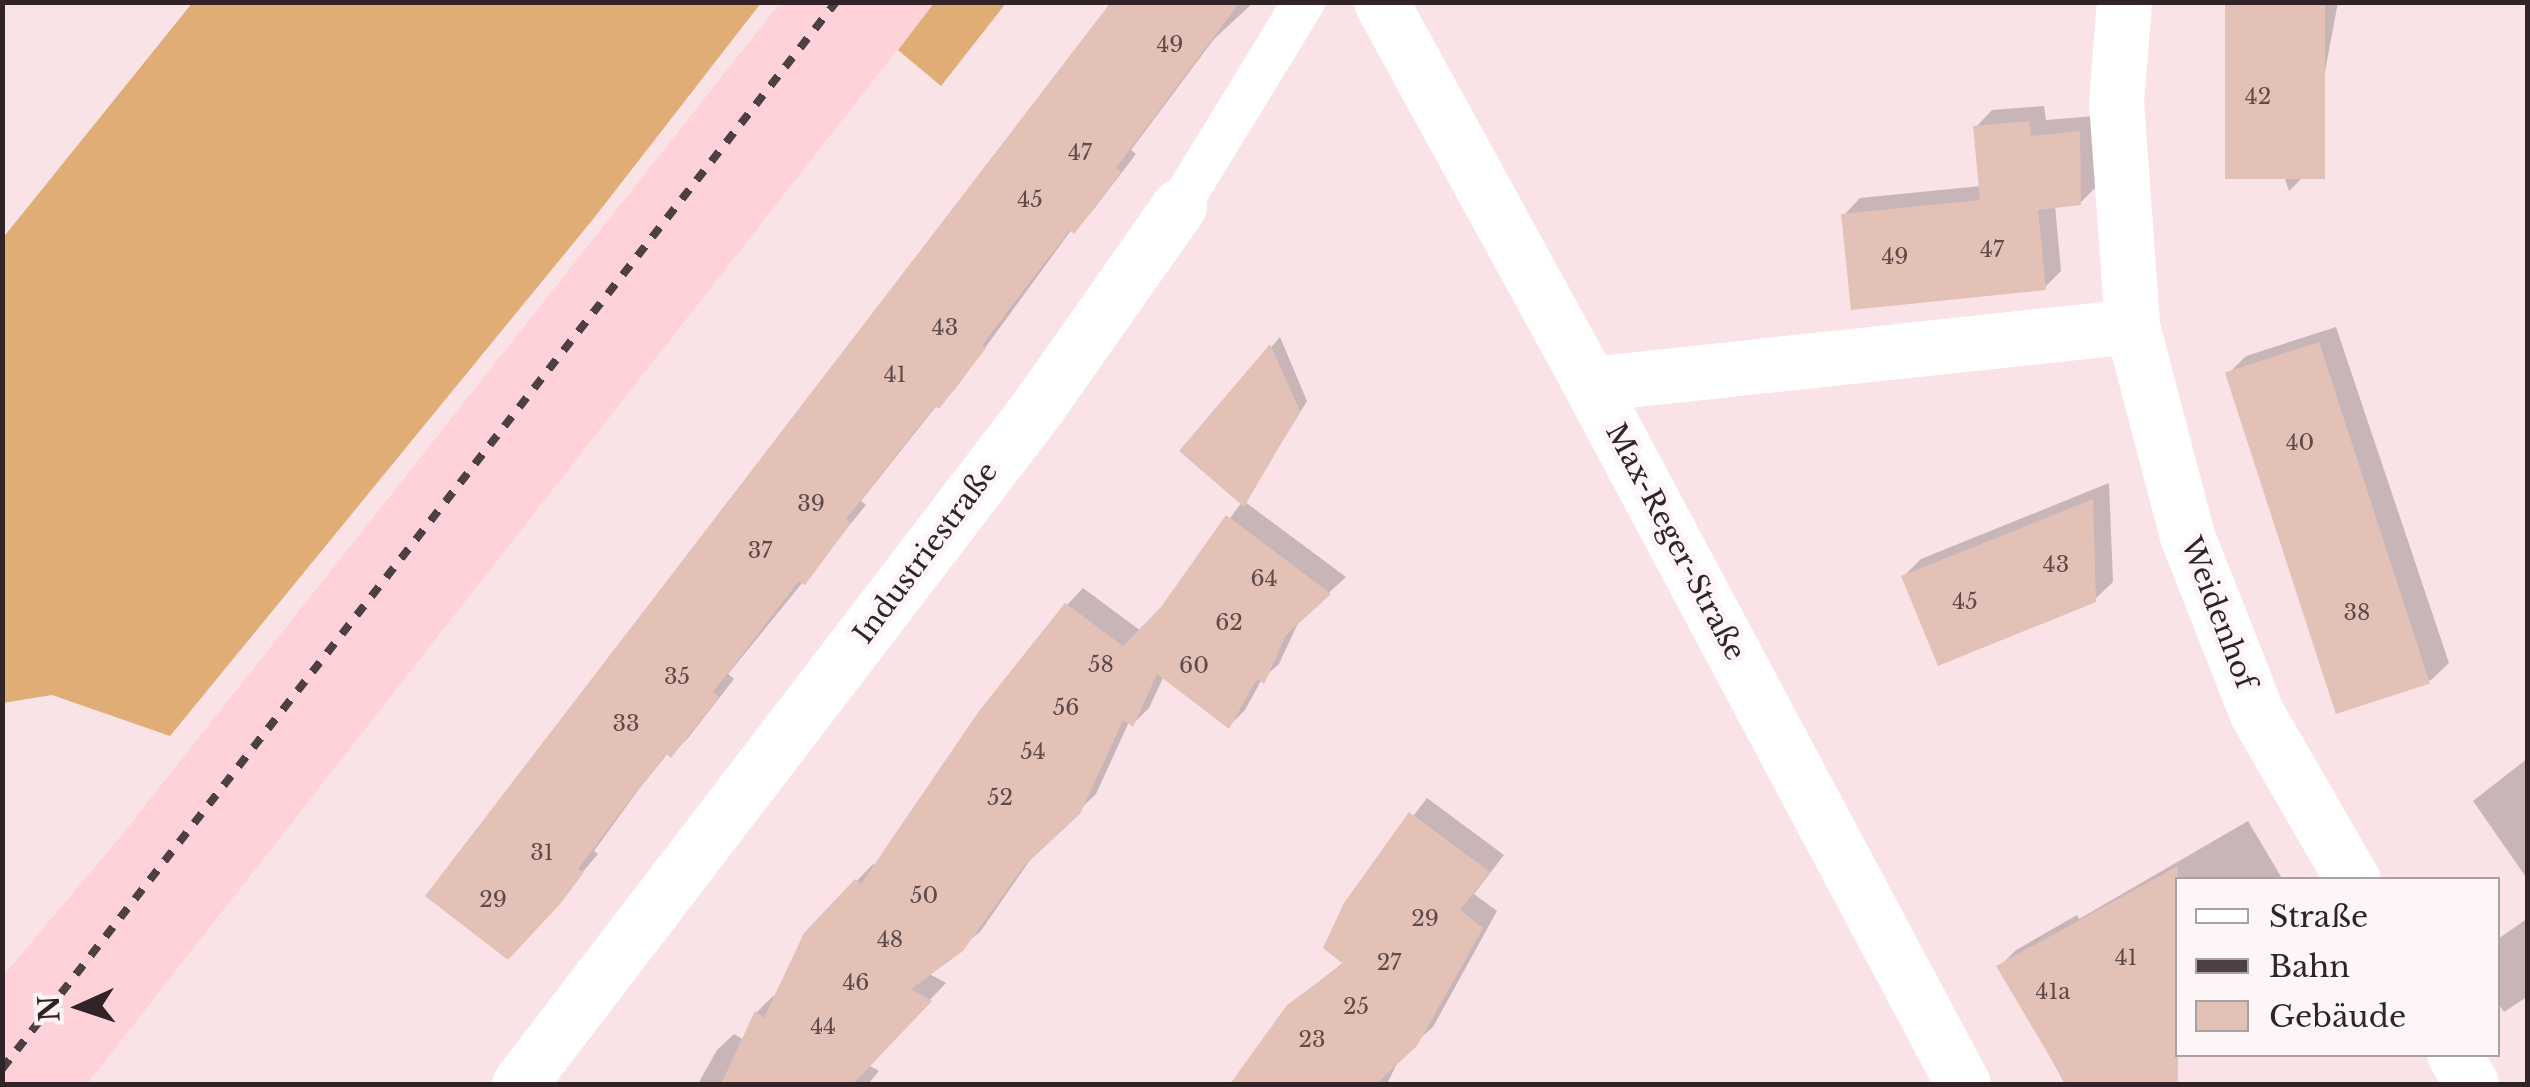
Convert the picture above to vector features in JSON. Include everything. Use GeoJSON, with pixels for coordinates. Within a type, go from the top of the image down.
{"type":"FeatureCollection","features":[{"type":"Feature","properties":{"kind":"street","name":"Max-Reger-Straße"},"geometry":{"type":"LineString","coordinates":[[1381,2],[1590,384],[1963,1084]]}},
{"type":"Feature","properties":{"kind":"street","name":"Weidenhof"},"geometry":{"type":"LineString","coordinates":[[2124,2],[2116,101],[2132,326],[2187,536],[2257,714],[2351,877]]}},
{"type":"Feature","properties":{"kind":"street","name":"Industriestraße"},"geometry":{"type":"LineString","coordinates":[[519,1084],[1037,408],[1179,206]]}},
{"type":"Feature","properties":{"kind":"street"},"geometry":{"type":"LineString","coordinates":[[1590,384],[2132,326]]}},
{"type":"Feature","properties":{"kind":"street"},"geometry":{"type":"LineString","coordinates":[[2456,1057],[2471,1084]]}},
{"type":"Feature","properties":{"kind":"lane","name":"Industriestraße"},"geometry":{"type":"LineString","coordinates":[[1179,206],[1304,2]]}},
{"type":"Feature","properties":{"kind":"shaded area"},"geometry":{"type":"Polygon","coordinates":[[[193,2],[761,3],[594,218],[170,736],[52,695],[3,703],[2,239],[193,2]]]}},
{"type":"Feature","properties":{"kind":"shaded area"},"geometry":{"type":"Polygon","coordinates":[[[780,3],[934,3],[87,1084],[3,1084],[3,976],[121,836],[780,3]]]}},
{"type":"Feature","properties":{"kind":"shaded area"},"geometry":{"type":"Polygon","coordinates":[[[934,3],[1006,3],[941,86],[898,50],[934,3]]]}},
{"type":"Feature","properties":{"kind":"building"},"geometry":{"type":"Polygon","coordinates":[[[1111,2],[1240,2],[1116,168],[1121,172],[1098,203],[1074,234],[1070,230],[982,345],[986,348],[939,409],[935,406],[846,519],[851,523],[805,585],[799,581],[713,692],[719,697],[671,758],[666,754],[623,809],[578,869],[584,872],[561,903],[508,960],[425,896],[1111,2]]]}},
{"type":"Feature","properties":{"kind":"building"},"geometry":{"type":"Polygon","coordinates":[[[2225,2],[2325,2],[2325,179],[2225,179],[2225,2]]]}},
{"type":"Feature","properties":{"kind":"building"},"geometry":{"type":"Polygon","coordinates":[[[2029,121],[2031,136],[2080,131],[2081,205],[2038,210],[2046,290],[1851,310],[1841,214],[1980,200],[1973,126],[2029,121]]]}},
{"type":"Feature","properties":{"kind":"building"},"geometry":{"type":"Polygon","coordinates":[[[2319,342],[2430,683],[2336,714],[2225,373],[2319,342]]]}},
{"type":"Feature","properties":{"kind":"building"},"geometry":{"type":"Polygon","coordinates":[[[1270,344],[1300,411],[1244,507],[1179,451],[1270,344]]]}},
{"type":"Feature","properties":{"kind":"building"},"geometry":{"type":"Polygon","coordinates":[[[2093,499],[2096,602],[1938,666],[1901,576],[2093,499]]]}},
{"type":"Feature","properties":{"kind":"building"},"geometry":{"type":"Polygon","coordinates":[[[1226,515],[1331,594],[1286,635],[1264,684],[1257,679],[1229,729],[1157,674],[1133,727],[1123,720],[1080,814],[1024,866],[963,951],[911,989],[932,1001],[853,1084],[721,1084],[755,1011],[764,1018],[804,933],[855,879],[861,884],[979,711],[1065,603],[1123,646],[1161,607],[1226,515]]]}},
{"type":"Feature","properties":{"kind":"building"},"geometry":{"type":"Polygon","coordinates":[[[1409,812],[1490,872],[1460,910],[1483,928],[1417,1046],[1376,1084],[1230,1084],[1287,1005],[1343,964],[1323,948],[1344,903],[1409,812]]]}},
{"type":"Feature","properties":{"kind":"building"},"geometry":{"type":"Polygon","coordinates":[[[2178,866],[2178,1084],[2066,1084],[1996,966],[2178,866]]]}},
{"type":"Feature","properties":{"kind":"railway"},"geometry":{"type":"LineString","coordinates":[[2,1069],[836,2]]}}]}
